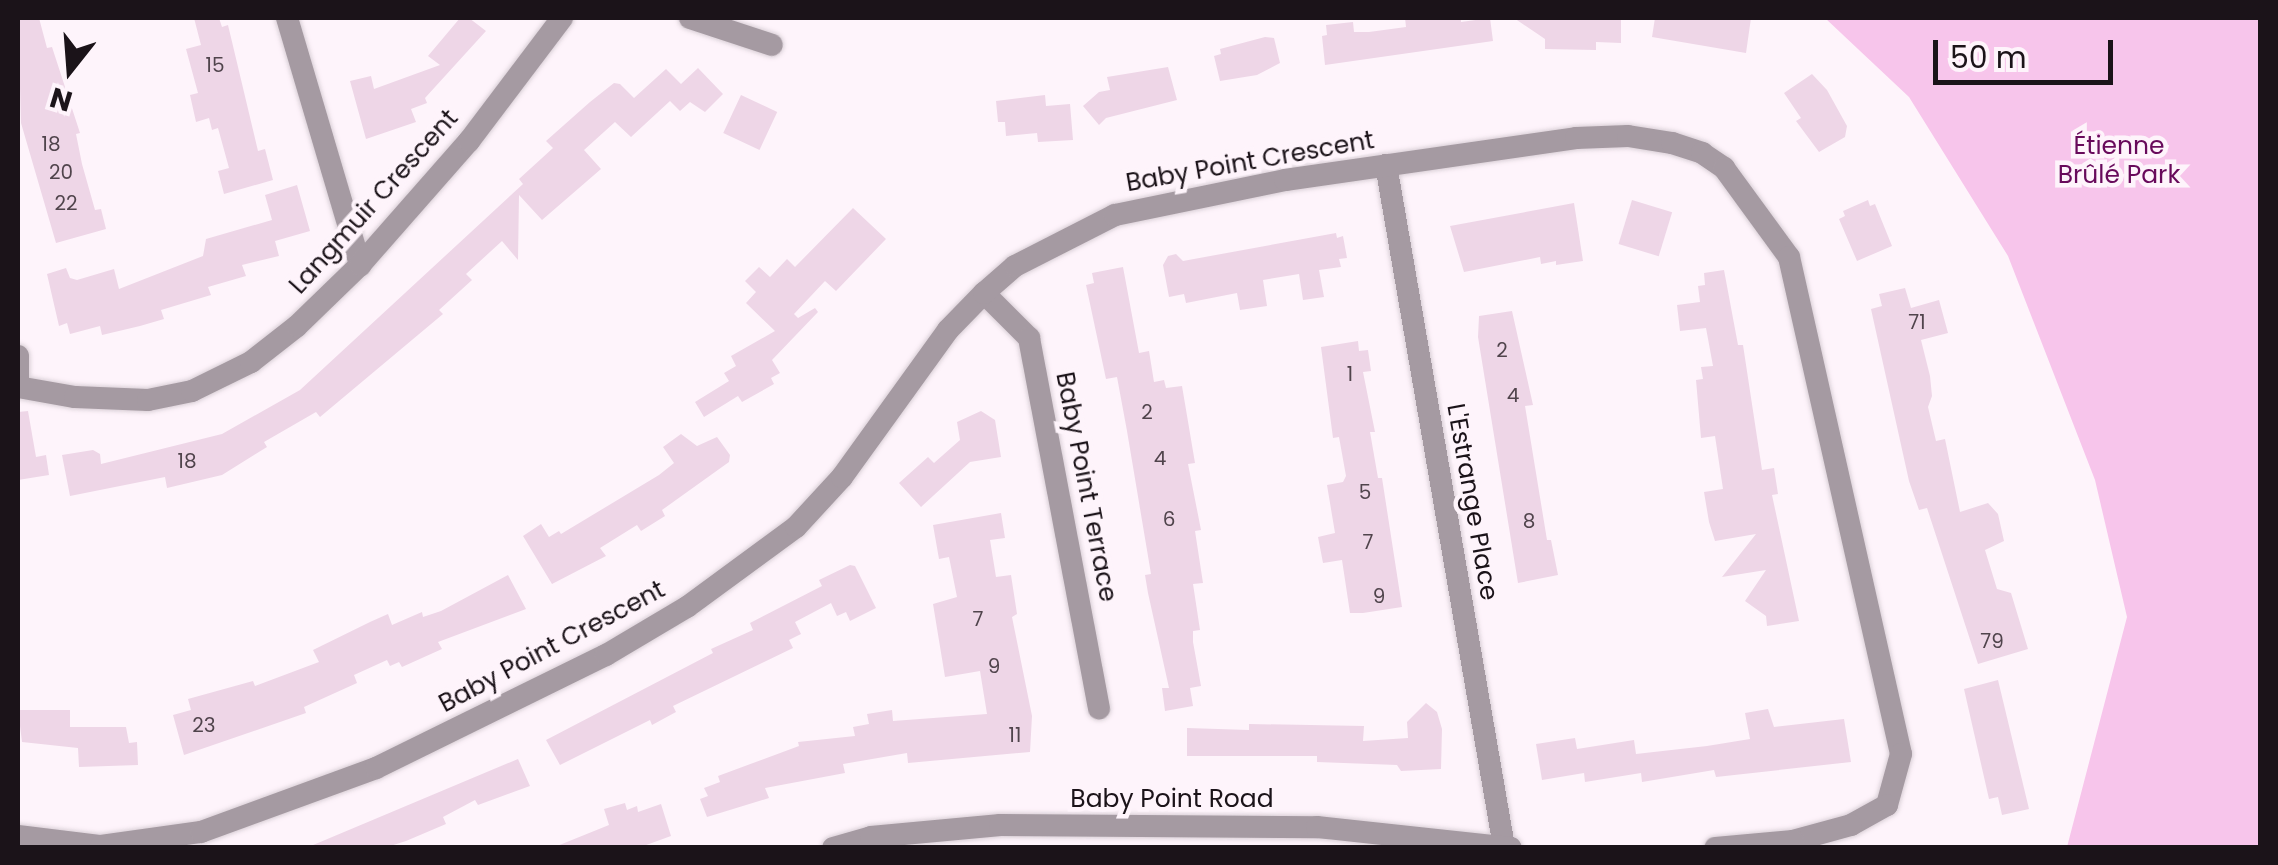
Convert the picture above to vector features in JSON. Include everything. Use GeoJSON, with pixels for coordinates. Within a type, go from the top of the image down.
{"type":"FeatureCollection","features":[{"type":"Feature","properties":{"kind":"street"},"geometry":{"type":"LineString","coordinates":[[287,18],[360,265]]}},
{"type":"Feature","properties":{"kind":"street","name":"Langmuir Crescent"},"geometry":{"type":"LineString","coordinates":[[18,387],[113,400],[148,400],[192,391],[267,351],[360,265],[469,141],[562,18]]}},
{"type":"Feature","properties":{"kind":"street"},"geometry":{"type":"LineString","coordinates":[[690,18],[772,46]]}},
{"type":"Feature","properties":{"kind":"street","name":"Baby Point Crescent"},"geometry":{"type":"LineString","coordinates":[[18,836],[60,845],[131,846],[201,832],[376,768],[606,655],[687,607],[796,527],[842,477],[948,330],[1015,266],[1116,215],[1286,180],[1576,138],[1628,136],[1672,143],[1702,153],[1724,168],[1746,194],[1796,274],[1901,754],[1887,806],[1850,825],[1792,841],[1716,848]]}},
{"type":"Feature","properties":{"kind":"street","name":"L'Estrange Place"},"geometry":{"type":"LineString","coordinates":[[1386,165],[1508,848]]}},
{"type":"Feature","properties":{"kind":"street","name":"Baby Point Terrace"},"geometry":{"type":"LineString","coordinates":[[984,294],[1029,338],[1099,708]]}},
{"type":"Feature","properties":{"kind":"street"},"geometry":{"type":"LineString","coordinates":[[18,356],[18,387]]}},
{"type":"Feature","properties":{"kind":"street","name":"Baby Point Road"},"geometry":{"type":"LineString","coordinates":[[833,848],[871,837],[1000,826],[1317,827],[1508,848]]}},
{"type":"Feature","properties":{"kind":"green space","name":"Étienne Brûlé Park"},"geometry":{"type":"Polygon","coordinates":[[[1825,18],[2260,18],[2260,847],[2067,847],[2127,617],[2095,480],[2008,256],[1909,97],[1825,18]]]}},
{"type":"Feature","properties":{"kind":"building"},"geometry":{"type":"Polygon","coordinates":[[[18,18],[39,18],[47,48],[52,47],[80,133],[76,134],[95,210],[101,209],[106,229],[56,243],[21,123],[18,18]]]}},
{"type":"Feature","properties":{"kind":"building"},"geometry":{"type":"Polygon","coordinates":[[[194,18],[219,18],[222,27],[228,25],[258,151],[265,149],[273,180],[224,194],[218,171],[229,168],[218,128],[212,130],[209,118],[196,122],[190,95],[198,93],[186,49],[201,45],[194,18]]]}},
{"type":"Feature","properties":{"kind":"building"},"geometry":{"type":"Polygon","coordinates":[[[460,18],[469,18],[486,31],[425,98],[427,103],[411,109],[416,122],[366,139],[350,81],[371,76],[374,89],[440,65],[428,56],[460,18]]]}},
{"type":"Feature","properties":{"kind":"building"},"geometry":{"type":"Polygon","coordinates":[[[1405,18],[1461,18],[1461,22],[1490,18],[1493,41],[1325,65],[1322,36],[1327,35],[1326,25],[1353,22],[1354,32],[1369,32],[1406,27],[1405,18]]]}},
{"type":"Feature","properties":{"kind":"building"},"geometry":{"type":"Polygon","coordinates":[[[1514,18],[1621,18],[1621,43],[1596,42],[1596,50],[1545,49],[1545,39],[1514,18]]]}},
{"type":"Feature","properties":{"kind":"building"},"geometry":{"type":"Polygon","coordinates":[[[1655,18],[1751,18],[1746,53],[1652,37],[1655,18]]]}},
{"type":"Feature","properties":{"kind":"building"},"geometry":{"type":"Polygon","coordinates":[[[1274,38],[1280,63],[1257,75],[1220,81],[1214,56],[1221,54],[1220,49],[1274,38]]]}},
{"type":"Feature","properties":{"kind":"building"},"geometry":{"type":"Polygon","coordinates":[[[1168,67],[1177,100],[1106,118],[1099,125],[1083,106],[1099,92],[1110,90],[1107,77],[1168,67]]]}},
{"type":"Feature","properties":{"kind":"building"},"geometry":{"type":"Polygon","coordinates":[[[698,68],[723,94],[705,112],[690,102],[680,111],[670,101],[631,137],[615,122],[584,150],[601,169],[542,220],[519,195],[518,260],[502,241],[466,274],[472,280],[439,310],[443,314],[320,417],[316,412],[264,442],[267,447],[222,475],[167,488],[165,477],[70,496],[62,455],[93,450],[100,454],[101,464],[222,434],[300,390],[523,184],[519,179],[553,148],[546,141],[590,102],[614,83],[634,98],[666,69],[681,84],[698,68]]]}},
{"type":"Feature","properties":{"kind":"building"},"geometry":{"type":"Polygon","coordinates":[[[1812,74],[1827,90],[1847,126],[1845,137],[1819,152],[1796,121],[1801,118],[1784,93],[1812,74]]]}},
{"type":"Feature","properties":{"kind":"building"},"geometry":{"type":"Polygon","coordinates":[[[741,95],[777,112],[760,150],[723,133],[741,95]]]}},
{"type":"Feature","properties":{"kind":"building"},"geometry":{"type":"Polygon","coordinates":[[[1045,95],[1046,106],[1070,104],[1073,140],[1038,142],[1037,133],[1006,136],[1005,122],[998,122],[996,101],[1045,95]]]}},
{"type":"Feature","properties":{"kind":"building"},"geometry":{"type":"Polygon","coordinates":[[[297,185],[310,231],[275,241],[279,256],[242,265],[246,276],[208,287],[211,295],[161,310],[164,319],[140,326],[102,335],[100,326],[70,334],[67,323],[59,326],[47,274],[66,268],[70,278],[77,280],[114,269],[119,289],[203,256],[206,239],[272,220],[265,195],[297,185]]]}},
{"type":"Feature","properties":{"kind":"building"},"geometry":{"type":"Polygon","coordinates":[[[1632,200],[1672,212],[1659,256],[1619,244],[1632,200]]]}},
{"type":"Feature","properties":{"kind":"building"},"geometry":{"type":"Polygon","coordinates":[[[1868,200],[1870,206],[1875,204],[1892,246],[1857,261],[1839,219],[1845,216],[1843,211],[1868,200]]]}},
{"type":"Feature","properties":{"kind":"building"},"geometry":{"type":"Polygon","coordinates":[[[1574,203],[1583,261],[1541,264],[1540,257],[1464,272],[1450,226],[1574,203]]]}},
{"type":"Feature","properties":{"kind":"building"},"geometry":{"type":"Polygon","coordinates":[[[853,208],[886,239],[836,291],[825,281],[794,314],[798,318],[815,308],[818,312],[772,360],[780,373],[771,378],[774,384],[742,402],[738,396],[704,417],[695,402],[729,381],[724,373],[736,366],[731,356],[775,331],[746,303],[756,292],[745,281],[759,267],[770,277],[787,259],[795,267],[853,208]]]}},
{"type":"Feature","properties":{"kind":"building"},"geometry":{"type":"Polygon","coordinates":[[[1336,233],[1337,238],[1343,236],[1347,258],[1339,259],[1341,267],[1319,270],[1324,297],[1303,300],[1299,274],[1263,280],[1267,306],[1240,310],[1237,293],[1186,303],[1184,294],[1169,297],[1163,265],[1168,256],[1176,254],[1183,261],[1336,233]]]}},
{"type":"Feature","properties":{"kind":"building"},"geometry":{"type":"Polygon","coordinates":[[[1123,267],[1139,353],[1149,351],[1154,382],[1164,380],[1166,388],[1182,386],[1195,463],[1188,464],[1201,530],[1195,531],[1203,583],[1193,584],[1200,630],[1193,631],[1193,642],[1201,686],[1190,688],[1193,706],[1165,711],[1162,688],[1169,688],[1148,593],[1145,575],[1151,574],[1117,377],[1106,379],[1086,285],[1094,283],[1092,273],[1123,267]]]}},
{"type":"Feature","properties":{"kind":"building"},"geometry":{"type":"Polygon","coordinates":[[[1724,270],[1738,345],[1743,345],[1762,470],[1774,468],[1778,494],[1772,495],[1799,621],[1767,626],[1766,616],[1745,601],[1766,570],[1722,577],[1756,534],[1715,541],[1709,522],[1704,492],[1723,489],[1715,436],[1701,438],[1696,380],[1703,379],[1701,367],[1713,366],[1706,328],[1680,331],[1677,305],[1700,302],[1698,286],[1705,285],[1704,273],[1724,270]]]}},
{"type":"Feature","properties":{"kind":"building"},"geometry":{"type":"Polygon","coordinates":[[[1905,288],[1911,308],[1939,300],[1948,333],[1921,340],[1930,376],[1932,396],[1928,407],[1936,441],[1945,439],[1960,512],[1988,503],[1998,514],[2004,541],[1985,550],[1997,589],[2011,593],[2028,649],[1978,664],[1927,508],[1919,510],[1909,481],[1871,309],[1882,306],[1879,294],[1905,288]]]}},
{"type":"Feature","properties":{"kind":"building"},"geometry":{"type":"Polygon","coordinates":[[[1512,311],[1533,405],[1525,406],[1547,540],[1551,540],[1558,575],[1518,583],[1478,337],[1479,316],[1512,311]]]}},
{"type":"Feature","properties":{"kind":"building"},"geometry":{"type":"Polygon","coordinates":[[[1358,341],[1359,351],[1368,350],[1371,371],[1363,372],[1375,432],[1370,432],[1378,478],[1382,478],[1402,607],[1350,613],[1342,560],[1323,563],[1318,537],[1335,533],[1327,485],[1343,482],[1346,476],[1339,437],[1333,438],[1321,347],[1358,341]]]}},
{"type":"Feature","properties":{"kind":"building"},"geometry":{"type":"Polygon","coordinates":[[[28,411],[36,457],[46,455],[49,475],[18,480],[18,412],[28,411]]]}},
{"type":"Feature","properties":{"kind":"building"},"geometry":{"type":"Polygon","coordinates":[[[981,411],[995,420],[1001,457],[970,462],[921,507],[899,483],[928,457],[934,463],[960,440],[957,422],[981,411]]]}},
{"type":"Feature","properties":{"kind":"building"},"geometry":{"type":"Polygon","coordinates":[[[681,434],[697,446],[717,437],[730,455],[729,462],[662,510],[665,516],[641,531],[637,525],[600,548],[606,556],[552,584],[523,536],[541,524],[549,537],[559,531],[561,534],[659,475],[674,463],[663,447],[681,434]]]}},
{"type":"Feature","properties":{"kind":"building"},"geometry":{"type":"Polygon","coordinates":[[[1001,513],[1005,538],[990,540],[996,577],[1011,575],[1017,614],[1012,617],[1032,716],[1030,752],[908,763],[907,753],[843,764],[845,773],[765,788],[769,798],[707,817],[700,799],[708,796],[704,788],[720,782],[718,776],[799,746],[798,742],[855,736],[853,727],[869,724],[867,714],[892,710],[893,721],[987,714],[980,671],[945,677],[933,604],[957,597],[949,557],[939,559],[933,525],[1001,513]]]}},
{"type":"Feature","properties":{"kind":"building"},"geometry":{"type":"Polygon","coordinates":[[[855,566],[876,608],[850,621],[846,612],[837,616],[831,603],[795,622],[801,634],[789,640],[793,648],[673,706],[676,712],[652,725],[650,720],[560,765],[546,740],[753,630],[750,623],[822,586],[819,580],[855,566]]]}},
{"type":"Feature","properties":{"kind":"building"},"geometry":{"type":"Polygon","coordinates":[[[508,575],[526,609],[438,642],[442,649],[402,667],[399,662],[390,666],[387,660],[354,675],[357,683],[304,707],[306,713],[184,755],[173,715],[191,710],[188,699],[253,681],[255,686],[319,662],[313,650],[370,622],[388,614],[392,625],[422,612],[423,617],[441,611],[508,575]]]}},
{"type":"Feature","properties":{"kind":"building"},"geometry":{"type":"Polygon","coordinates":[[[1998,680],[2029,809],[2002,815],[1998,797],[1989,799],[1964,689],[1998,680]]]}},
{"type":"Feature","properties":{"kind":"building"},"geometry":{"type":"Polygon","coordinates":[[[1426,703],[1437,712],[1442,729],[1441,769],[1401,771],[1397,765],[1317,762],[1317,756],[1187,756],[1187,728],[1249,730],[1249,724],[1364,726],[1363,741],[1408,738],[1407,722],[1426,703]]]}},
{"type":"Feature","properties":{"kind":"building"},"geometry":{"type":"Polygon","coordinates":[[[1768,709],[1774,727],[1844,719],[1851,762],[1716,777],[1714,770],[1642,782],[1641,773],[1585,782],[1584,773],[1542,780],[1536,744],[1575,738],[1577,749],[1634,740],[1636,754],[1707,746],[1750,739],[1745,713],[1768,709]]]}},
{"type":"Feature","properties":{"kind":"building"},"geometry":{"type":"Polygon","coordinates":[[[18,710],[70,710],[70,727],[126,727],[129,743],[137,742],[138,765],[79,767],[78,748],[22,742],[18,710]]]}},
{"type":"Feature","properties":{"kind":"building"},"geometry":{"type":"Polygon","coordinates":[[[518,759],[530,786],[478,805],[475,800],[443,817],[446,824],[406,841],[384,848],[306,848],[518,759]]]}},
{"type":"Feature","properties":{"kind":"building"},"geometry":{"type":"Polygon","coordinates":[[[625,803],[627,810],[637,806],[638,812],[661,804],[671,836],[638,848],[552,848],[609,825],[604,809],[625,803]]]}}]}
